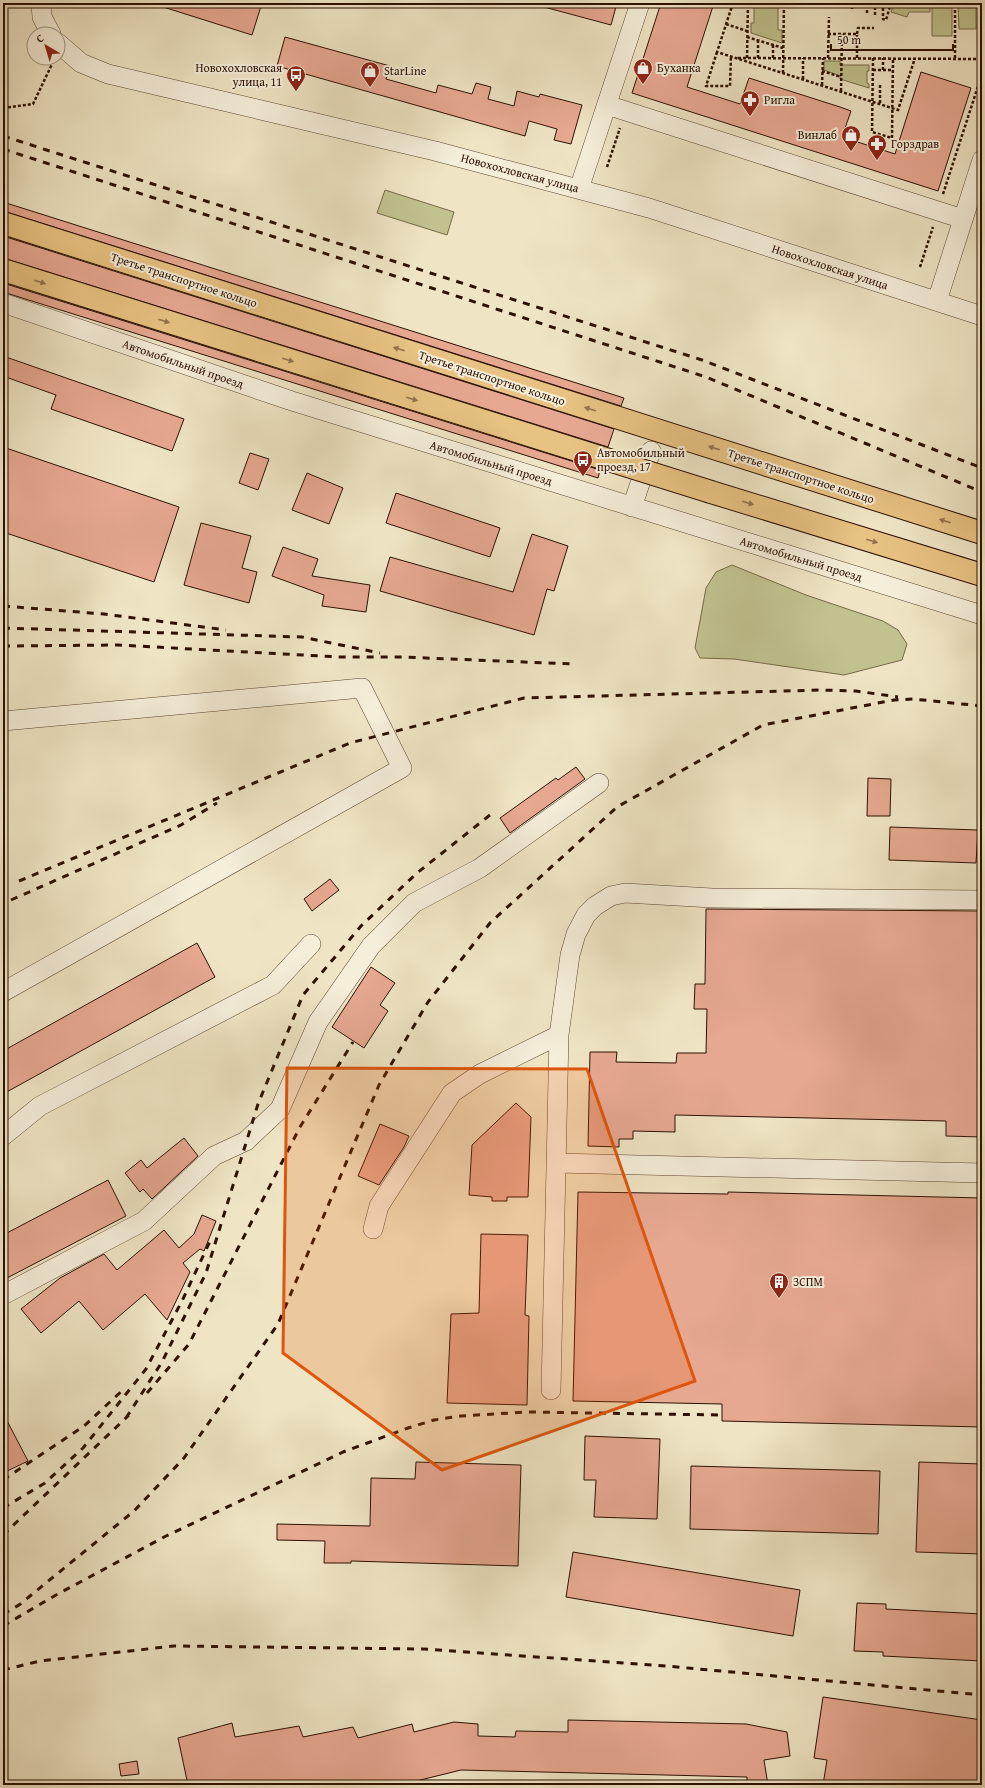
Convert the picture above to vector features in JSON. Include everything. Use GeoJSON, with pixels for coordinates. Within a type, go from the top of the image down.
{"type":"FeatureCollection","features":[{"type":"Feature","properties":{"kind":"main road","name":"Третье транспортное кольцо"},"geometry":{"type":"LineString","coordinates":[[3,223],[982,533]]}},
{"type":"Feature","properties":{"kind":"main road"},"geometry":{"type":"LineString","coordinates":[[3,270],[711,492],[982,575]]}},
{"type":"Feature","properties":{"kind":"street"},"geometry":{"type":"LineString","coordinates":[[41,3],[42,17],[47,26]]}},
{"type":"Feature","properties":{"kind":"street"},"geometry":{"type":"LineString","coordinates":[[580,189],[640,3]]}},
{"type":"Feature","properties":{"kind":"street","name":"Новохохловская улица"},"geometry":{"type":"LineString","coordinates":[[66,50],[81,63],[108,74],[435,151],[649,208],[982,316]]}},
{"type":"Feature","properties":{"kind":"street"},"geometry":{"type":"LineString","coordinates":[[607,105],[963,219]]}},
{"type":"Feature","properties":{"kind":"street"},"geometry":{"type":"LineString","coordinates":[[936,301],[982,160]]}},
{"type":"Feature","properties":{"kind":"street","name":"Автомобильный проезд"},"geometry":{"type":"LineString","coordinates":[[3,303],[292,401],[982,615]]}},
{"type":"Feature","properties":{"kind":"street"},"geometry":{"type":"LineString","coordinates":[[632,507],[651,451]]}},
{"type":"Feature","properties":{"kind":"street"},"geometry":{"type":"LineString","coordinates":[[3,721],[362,688],[402,768],[3,992]]}},
{"type":"Feature","properties":{"kind":"street"},"geometry":{"type":"LineString","coordinates":[[3,1295],[144,1221],[214,1156],[246,1141],[280,1109],[318,1022],[371,946],[414,903],[480,868],[599,783]]}},
{"type":"Feature","properties":{"kind":"street"},"geometry":{"type":"LineString","coordinates":[[551,1390],[559,1035],[570,955],[576,934],[586,915],[595,906],[611,896],[625,894],[712,898],[982,900]]}},
{"type":"Feature","properties":{"kind":"street"},"geometry":{"type":"LineString","coordinates":[[3,1136],[40,1106],[273,985],[311,944]]}},
{"type":"Feature","properties":{"kind":"street"},"geometry":{"type":"LineString","coordinates":[[373,1229],[379,1206],[452,1093],[480,1074],[559,1035]]}},
{"type":"Feature","properties":{"kind":"street"},"geometry":{"type":"LineString","coordinates":[[556,1163],[982,1173]]}},
{"type":"Feature","properties":{"kind":"path"},"geometry":{"type":"LineString","coordinates":[[731,56],[730,86],[706,86],[733,3]]}},
{"type":"Feature","properties":{"kind":"path"},"geometry":{"type":"LineString","coordinates":[[747,58],[748,3]]}},
{"type":"Feature","properties":{"kind":"path"},"geometry":{"type":"LineString","coordinates":[[783,73],[784,3]]}},
{"type":"Feature","properties":{"kind":"path"},"geometry":{"type":"LineString","coordinates":[[852,3],[852,9]]}},
{"type":"Feature","properties":{"kind":"path"},"geometry":{"type":"LineString","coordinates":[[867,3],[867,13]]}},
{"type":"Feature","properties":{"kind":"path"},"geometry":{"type":"LineString","coordinates":[[875,3],[875,15]]}},
{"type":"Feature","properties":{"kind":"path"},"geometry":{"type":"LineString","coordinates":[[883,3],[883,19],[886,20],[891,3]]}},
{"type":"Feature","properties":{"kind":"path"},"geometry":{"type":"LineString","coordinates":[[955,3],[955,58]]}},
{"type":"Feature","properties":{"kind":"path"},"geometry":{"type":"LineString","coordinates":[[828,58],[829,17]]}},
{"type":"Feature","properties":{"kind":"path"},"geometry":{"type":"LineString","coordinates":[[726,24],[747,31]]}},
{"type":"Feature","properties":{"kind":"path"},"geometry":{"type":"LineString","coordinates":[[857,58],[858,28],[874,28]]}},
{"type":"Feature","properties":{"kind":"path"},"geometry":{"type":"LineString","coordinates":[[828,34],[857,34]]}},
{"type":"Feature","properties":{"kind":"path"},"geometry":{"type":"LineString","coordinates":[[841,91],[842,34]]}},
{"type":"Feature","properties":{"kind":"path"},"geometry":{"type":"LineString","coordinates":[[747,37],[783,48]]}},
{"type":"Feature","properties":{"kind":"path"},"geometry":{"type":"LineString","coordinates":[[758,40],[758,58]]}},
{"type":"Feature","properties":{"kind":"path"},"geometry":{"type":"LineString","coordinates":[[773,45],[773,58]]}},
{"type":"Feature","properties":{"kind":"path"},"geometry":{"type":"LineString","coordinates":[[717,52],[898,110],[915,58]]}},
{"type":"Feature","properties":{"kind":"path"},"geometry":{"type":"LineString","coordinates":[[736,58],[982,58]]}},
{"type":"Feature","properties":{"kind":"path"},"geometry":{"type":"LineString","coordinates":[[803,58],[803,79]]}},
{"type":"Feature","properties":{"kind":"path"},"geometry":{"type":"LineString","coordinates":[[822,85],[823,58]]}},
{"type":"Feature","properties":{"kind":"path"},"geometry":{"type":"LineString","coordinates":[[873,58],[872,132],[892,138],[893,58]]}},
{"type":"Feature","properties":{"kind":"path"},"geometry":{"type":"LineString","coordinates":[[883,58],[883,70]]}},
{"type":"Feature","properties":{"kind":"path"},"geometry":{"type":"LineString","coordinates":[[3,108],[33,104],[51,66]]}},
{"type":"Feature","properties":{"kind":"path"},"geometry":{"type":"LineString","coordinates":[[873,70],[892,70]]}},
{"type":"Feature","properties":{"kind":"path"},"geometry":{"type":"LineString","coordinates":[[822,71],[841,77]]}},
{"type":"Feature","properties":{"kind":"path"},"geometry":{"type":"LineString","coordinates":[[920,267],[982,74]]}},
{"type":"Feature","properties":{"kind":"path"},"geometry":{"type":"LineString","coordinates":[[880,84],[880,104]]}},
{"type":"Feature","properties":{"kind":"path"},"geometry":{"type":"LineString","coordinates":[[607,167],[626,111]]}},
{"type":"Feature","properties":{"kind":"highlighted area"},"geometry":{"type":"Polygon","coordinates":[[[287,1068],[587,1069],[695,1381],[442,1470],[283,1353],[287,1068]]]}},
{"type":"Feature","properties":{"kind":"green space"},"geometry":{"type":"Polygon","coordinates":[[[754,3],[778,3],[778,30],[782,30],[782,43],[751,33],[751,23],[754,23],[754,3]]]}},
{"type":"Feature","properties":{"kind":"green space"},"geometry":{"type":"Polygon","coordinates":[[[894,3],[930,3],[930,12],[909,12],[907,17],[891,12],[894,3]]]}},
{"type":"Feature","properties":{"kind":"green space"},"geometry":{"type":"Polygon","coordinates":[[[932,3],[952,3],[952,36],[932,36],[932,3]]]}},
{"type":"Feature","properties":{"kind":"green space"},"geometry":{"type":"Polygon","coordinates":[[[958,3],[976,3],[976,29],[959,29],[958,3]]]}},
{"type":"Feature","properties":{"kind":"green space"},"geometry":{"type":"Polygon","coordinates":[[[824,61],[840,61],[840,65],[869,65],[869,71],[867,71],[867,83],[869,84],[869,88],[840,79],[840,76],[824,70],[824,61]]]}},
{"type":"Feature","properties":{"kind":"green space"},"geometry":{"type":"Polygon","coordinates":[[[385,190],[454,212],[447,235],[377,213],[385,190]]]}},
{"type":"Feature","properties":{"kind":"green space"},"geometry":{"type":"Polygon","coordinates":[[[732,565],[806,595],[883,621],[898,630],[907,644],[902,660],[844,675],[734,659],[700,658],[695,648],[706,588],[716,572],[732,565]]]}},
{"type":"Feature","properties":{"kind":"building"},"geometry":{"type":"Polygon","coordinates":[[[161,3],[262,3],[252,35],[160,6],[161,3]]]}},
{"type":"Feature","properties":{"kind":"building"},"geometry":{"type":"Polygon","coordinates":[[[545,3],[617,3],[611,25],[544,7],[545,3]]]}},
{"type":"Feature","properties":{"kind":"building"},"geometry":{"type":"Polygon","coordinates":[[[661,3],[714,3],[687,87],[740,104],[749,78],[840,107],[851,111],[842,137],[895,154],[921,72],[971,88],[938,191],[632,93],[661,3]]]}},
{"type":"Feature","properties":{"kind":"building"},"geometry":{"type":"Polygon","coordinates":[[[285,37],[390,66],[386,79],[436,93],[438,85],[472,94],[476,83],[491,87],[488,99],[514,106],[517,91],[539,97],[540,94],[582,105],[571,144],[554,140],[557,129],[529,121],[525,136],[277,66],[285,37]]]}},
{"type":"Feature","properties":{"kind":"building"},"geometry":{"type":"Polygon","coordinates":[[[3,202],[624,398],[621,406],[3,211],[3,202]]]}},
{"type":"Feature","properties":{"kind":"building"},"geometry":{"type":"Polygon","coordinates":[[[3,236],[614,429],[608,447],[3,258],[3,236]]]}},
{"type":"Feature","properties":{"kind":"building"},"geometry":{"type":"Polygon","coordinates":[[[3,283],[600,470],[598,478],[3,292],[3,283]]]}},
{"type":"Feature","properties":{"kind":"building"},"geometry":{"type":"Polygon","coordinates":[[[3,356],[184,419],[172,451],[51,409],[56,395],[3,376],[3,356]]]}},
{"type":"Feature","properties":{"kind":"building"},"geometry":{"type":"Polygon","coordinates":[[[3,447],[179,507],[154,582],[3,532],[3,447]]]}},
{"type":"Feature","properties":{"kind":"building"},"geometry":{"type":"Polygon","coordinates":[[[250,453],[269,459],[258,490],[239,483],[250,453]]]}},
{"type":"Feature","properties":{"kind":"building"},"geometry":{"type":"Polygon","coordinates":[[[307,473],[343,488],[329,524],[292,510],[307,473]]]}},
{"type":"Feature","properties":{"kind":"building"},"geometry":{"type":"Polygon","coordinates":[[[396,493],[500,528],[490,557],[386,523],[396,493]]]}},
{"type":"Feature","properties":{"kind":"building"},"geometry":{"type":"Polygon","coordinates":[[[201,523],[251,536],[242,568],[257,572],[249,603],[184,585],[201,523]]]}},
{"type":"Feature","properties":{"kind":"building"},"geometry":{"type":"Polygon","coordinates":[[[532,534],[568,546],[554,591],[547,589],[534,635],[380,591],[390,557],[513,592],[532,534]]]}},
{"type":"Feature","properties":{"kind":"building"},"geometry":{"type":"Polygon","coordinates":[[[283,547],[318,559],[312,576],[370,585],[366,612],[322,606],[324,595],[272,576],[283,547]]]}},
{"type":"Feature","properties":{"kind":"building"},"geometry":{"type":"Polygon","coordinates":[[[576,767],[585,779],[510,833],[500,818],[556,778],[558,780],[576,767]]]}},
{"type":"Feature","properties":{"kind":"building"},"geometry":{"type":"Polygon","coordinates":[[[868,778],[891,779],[890,816],[867,816],[868,778]]]}},
{"type":"Feature","properties":{"kind":"building"},"geometry":{"type":"Polygon","coordinates":[[[890,827],[978,830],[976,863],[889,860],[890,827]]]}},
{"type":"Feature","properties":{"kind":"building"},"geometry":{"type":"Polygon","coordinates":[[[330,879],[339,890],[312,911],[304,899],[330,879]]]}},
{"type":"Feature","properties":{"kind":"building"},"geometry":{"type":"Polygon","coordinates":[[[706,909],[982,911],[982,1137],[946,1136],[946,1121],[675,1115],[675,1132],[633,1131],[633,1139],[619,1139],[619,1147],[588,1146],[590,1052],[617,1052],[616,1062],[676,1063],[677,1053],[706,1053],[707,1009],[694,1009],[695,984],[705,984],[706,909]]]}},
{"type":"Feature","properties":{"kind":"building"},"geometry":{"type":"Polygon","coordinates":[[[197,943],[215,977],[3,1094],[3,1051],[197,943]]]}},
{"type":"Feature","properties":{"kind":"building"},"geometry":{"type":"Polygon","coordinates":[[[371,967],[395,983],[380,1005],[388,1011],[364,1048],[332,1027],[371,967]]]}},
{"type":"Feature","properties":{"kind":"building"},"geometry":{"type":"Polygon","coordinates":[[[516,1103],[531,1117],[528,1197],[507,1197],[507,1201],[492,1201],[492,1197],[469,1195],[472,1145],[516,1103]]]}},
{"type":"Feature","properties":{"kind":"building"},"geometry":{"type":"Polygon","coordinates":[[[380,1124],[409,1136],[404,1147],[379,1185],[358,1176],[380,1124]]]}},
{"type":"Feature","properties":{"kind":"building"},"geometry":{"type":"Polygon","coordinates":[[[184,1138],[198,1156],[152,1199],[143,1189],[140,1192],[125,1173],[141,1160],[147,1168],[184,1138]]]}},
{"type":"Feature","properties":{"kind":"building"},"geometry":{"type":"Polygon","coordinates":[[[108,1180],[126,1216],[7,1278],[3,1270],[3,1235],[108,1180]]]}},
{"type":"Feature","properties":{"kind":"building","name":"ЗСПМ"},"geometry":{"type":"Polygon","coordinates":[[[578,1192],[728,1194],[728,1192],[982,1198],[982,1427],[722,1421],[722,1404],[573,1401],[578,1192]]]}},
{"type":"Feature","properties":{"kind":"building"},"geometry":{"type":"Polygon","coordinates":[[[202,1215],[216,1221],[204,1251],[200,1249],[183,1263],[190,1272],[167,1320],[145,1294],[103,1330],[79,1301],[41,1333],[21,1309],[60,1278],[104,1254],[117,1270],[164,1230],[179,1248],[194,1234],[202,1215]]]}},
{"type":"Feature","properties":{"kind":"building"},"geometry":{"type":"Polygon","coordinates":[[[481,1234],[528,1235],[525,1315],[529,1316],[527,1405],[447,1403],[451,1314],[479,1313],[481,1234]]]}},
{"type":"Feature","properties":{"kind":"building"},"geometry":{"type":"Polygon","coordinates":[[[3,1413],[28,1461],[3,1473],[3,1413]]]}},
{"type":"Feature","properties":{"kind":"building"},"geometry":{"type":"Polygon","coordinates":[[[585,1436],[660,1439],[657,1519],[594,1517],[596,1480],[584,1480],[585,1436]]]}},
{"type":"Feature","properties":{"kind":"building"},"geometry":{"type":"Polygon","coordinates":[[[416,1462],[521,1465],[518,1566],[351,1561],[351,1563],[324,1563],[325,1541],[277,1540],[277,1524],[370,1526],[371,1478],[415,1479],[416,1462]]]}},
{"type":"Feature","properties":{"kind":"building"},"geometry":{"type":"Polygon","coordinates":[[[919,1462],[982,1464],[982,1554],[916,1552],[919,1462]]]}},
{"type":"Feature","properties":{"kind":"building"},"geometry":{"type":"Polygon","coordinates":[[[691,1466],[880,1471],[878,1534],[690,1529],[691,1466]]]}},
{"type":"Feature","properties":{"kind":"building"},"geometry":{"type":"Polygon","coordinates":[[[573,1552],[800,1590],[793,1636],[566,1597],[573,1552]]]}},
{"type":"Feature","properties":{"kind":"building"},"geometry":{"type":"Polygon","coordinates":[[[857,1603],[886,1604],[886,1609],[982,1614],[982,1661],[883,1656],[883,1652],[854,1651],[857,1603]]]}},
{"type":"Feature","properties":{"kind":"building"},"geometry":{"type":"Polygon","coordinates":[[[823,1697],[982,1720],[982,1785],[823,1785],[827,1760],[814,1758],[823,1697]]]}},
{"type":"Feature","properties":{"kind":"building"},"geometry":{"type":"Polygon","coordinates":[[[568,1720],[746,1724],[787,1732],[790,1756],[764,1760],[768,1785],[747,1785],[747,1777],[461,1770],[400,1785],[188,1785],[178,1738],[232,1723],[235,1737],[299,1726],[303,1737],[353,1727],[358,1738],[412,1724],[414,1732],[454,1722],[478,1724],[478,1736],[515,1737],[516,1731],[568,1732],[568,1720]]]}},
{"type":"Feature","properties":{"kind":"building"},"geometry":{"type":"Polygon","coordinates":[[[137,1761],[139,1774],[121,1776],[119,1764],[137,1761]]]}},
{"type":"Feature","properties":{"kind":"railway"},"geometry":{"type":"LineString","coordinates":[[3,136],[702,360],[982,468]]}},
{"type":"Feature","properties":{"kind":"railway"},"geometry":{"type":"LineString","coordinates":[[3,149],[706,377],[982,492]]}},
{"type":"Feature","properties":{"kind":"railway"},"geometry":{"type":"LineString","coordinates":[[3,606],[104,614],[226,630]]}},
{"type":"Feature","properties":{"kind":"railway"},"geometry":{"type":"LineString","coordinates":[[3,628],[302,637],[380,653]]}},
{"type":"Feature","properties":{"kind":"railway"},"geometry":{"type":"LineString","coordinates":[[3,646],[118,645],[339,657],[402,657],[573,664]]}},
{"type":"Feature","properties":{"kind":"railway"},"geometry":{"type":"LineString","coordinates":[[19,881],[350,743],[524,698],[821,690],[856,691],[898,697]]}},
{"type":"Feature","properties":{"kind":"railway"},"geometry":{"type":"LineString","coordinates":[[3,1614],[19,1605],[134,1511],[184,1458],[278,1324],[379,1085],[428,1002],[490,923],[617,807],[763,725],[894,700],[913,699],[982,706]]}},
{"type":"Feature","properties":{"kind":"railway"},"geometry":{"type":"LineString","coordinates":[[11,900],[181,825],[217,803]]}},
{"type":"Feature","properties":{"kind":"railway"},"geometry":{"type":"LineString","coordinates":[[126,1418],[162,1362],[206,1273],[258,1104],[303,995],[361,926],[417,873],[490,815]]}},
{"type":"Feature","properties":{"kind":"railway"},"geometry":{"type":"LineString","coordinates":[[147,1393],[189,1344],[300,1127],[353,1042]]}},
{"type":"Feature","properties":{"kind":"railway"},"geometry":{"type":"LineString","coordinates":[[3,1508],[45,1483],[83,1448],[146,1369],[182,1301],[212,1237]]}},
{"type":"Feature","properties":{"kind":"railway"},"geometry":{"type":"LineString","coordinates":[[3,1480],[84,1426],[125,1388]]}},
{"type":"Feature","properties":{"kind":"railway"},"geometry":{"type":"LineString","coordinates":[[3,1626],[56,1595],[166,1536],[343,1452],[434,1420],[461,1416],[528,1412],[722,1415]]}},
{"type":"Feature","properties":{"kind":"railway"},"geometry":{"type":"LineString","coordinates":[[3,1535],[129,1415]]}},
{"type":"Feature","properties":{"kind":"railway"},"geometry":{"type":"LineString","coordinates":[[3,1670],[40,1661],[174,1646],[424,1649],[666,1666],[982,1695]]}},
{"type":"Feature","properties":{"kind":"place","name":"Буханка"},"geometry":{"type":"Point","coordinates":[643,85]}},
{"type":"Feature","properties":{"kind":"place","name":"StarLine"},"geometry":{"type":"Point","coordinates":[370,88]}},
{"type":"Feature","properties":{"kind":"place","name":"Новохохловская улица, 11"},"geometry":{"type":"Point","coordinates":[296,92]}},
{"type":"Feature","properties":{"kind":"place","name":"Ригла"},"geometry":{"type":"Point","coordinates":[750,117]}},
{"type":"Feature","properties":{"kind":"place","name":"Винлаб"},"geometry":{"type":"Point","coordinates":[851,152]}},
{"type":"Feature","properties":{"kind":"place","name":"Горздрав"},"geometry":{"type":"Point","coordinates":[877,161]}},
{"type":"Feature","properties":{"kind":"place","name":"Автомобильный проезд, 17"},"geometry":{"type":"Point","coordinates":[583,477]}},
{"type":"Feature","properties":{"kind":"place","name":"ЗСПМ"},"geometry":{"type":"Point","coordinates":[779,1299]}}]}
